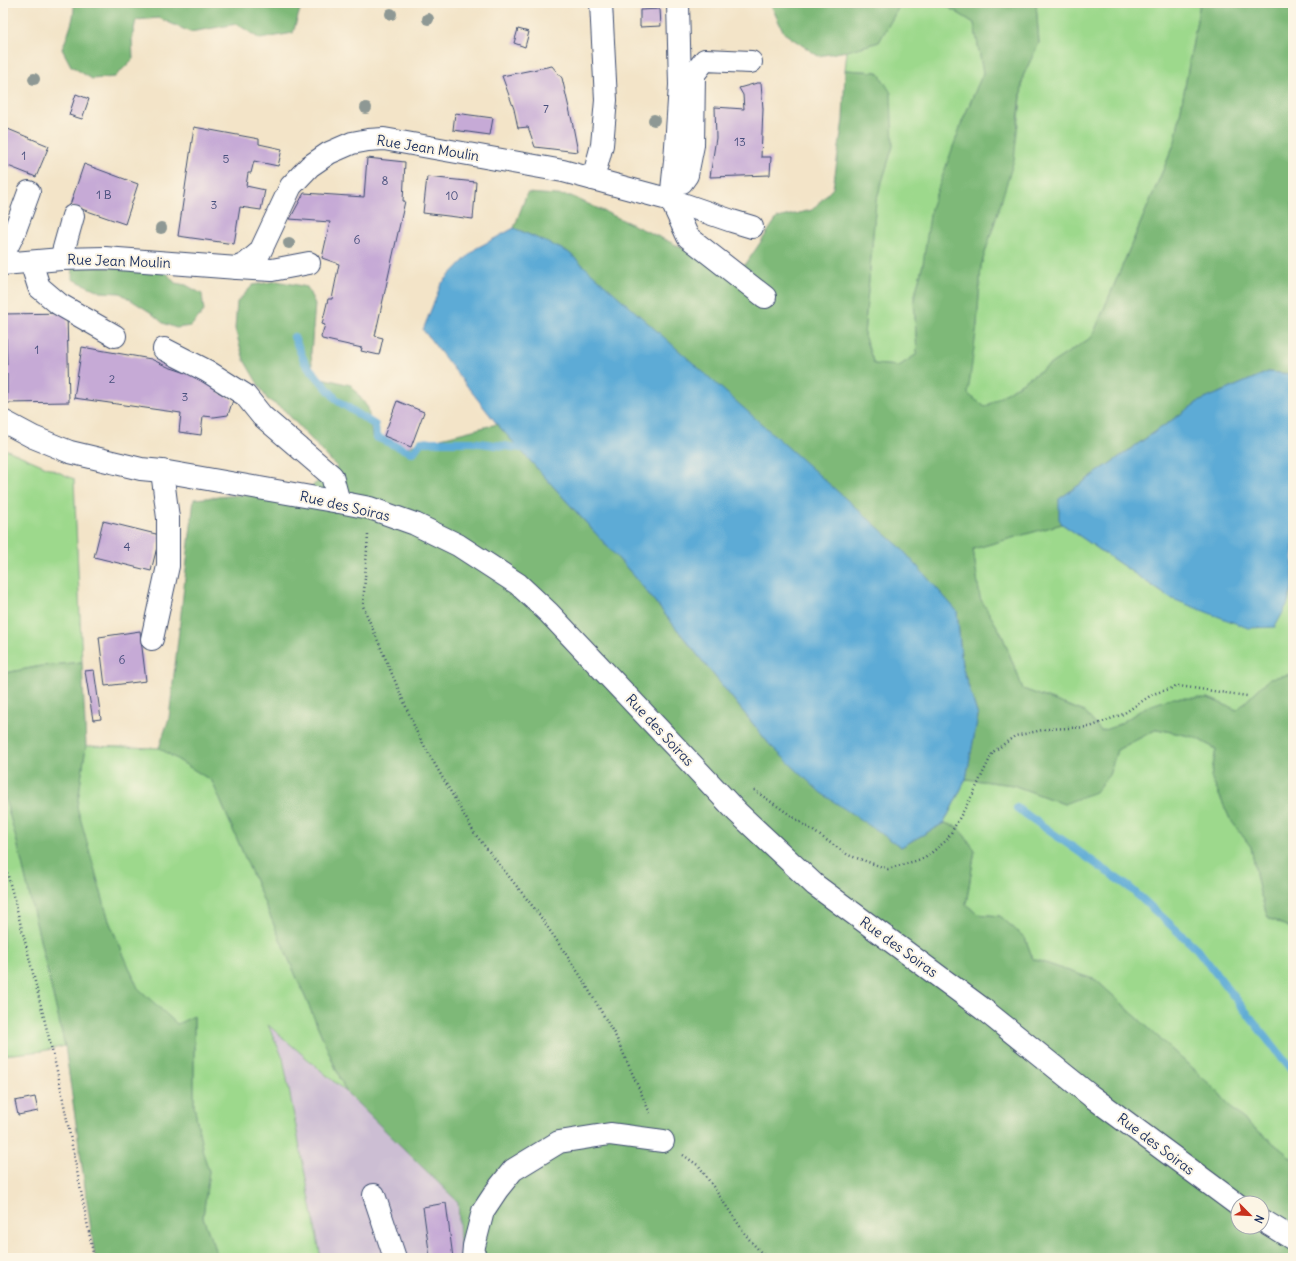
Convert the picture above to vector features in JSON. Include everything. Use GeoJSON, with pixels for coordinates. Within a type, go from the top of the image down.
{"type":"FeatureCollection","features":[{"type":"Feature","properties":{"kind":"street"},"geometry":{"type":"LineString","coordinates":[[593,179],[602,145],[606,100],[601,3]]}},
{"type":"Feature","properties":{"kind":"street"},"geometry":{"type":"LineString","coordinates":[[678,3],[680,85],[671,200],[688,237],[765,297]]}},
{"type":"Feature","properties":{"kind":"street"},"geometry":{"type":"LineString","coordinates":[[671,200],[687,175],[693,144],[694,74],[704,60],[751,62]]}},
{"type":"Feature","properties":{"kind":"street","name":"Rue Jean Moulin"},"geometry":{"type":"LineString","coordinates":[[3,264],[61,258],[105,258],[237,268],[247,263],[260,252],[291,186],[310,166],[329,152],[352,143],[384,139],[563,171],[671,200],[752,227]]}},
{"type":"Feature","properties":{"kind":"street"},"geometry":{"type":"LineString","coordinates":[[3,256],[14,233],[29,192]]}},
{"type":"Feature","properties":{"kind":"street"},"geometry":{"type":"LineString","coordinates":[[61,258],[73,216]]}},
{"type":"Feature","properties":{"kind":"street"},"geometry":{"type":"LineString","coordinates":[[32,262],[39,287],[59,304],[115,336]]}},
{"type":"Feature","properties":{"kind":"street"},"geometry":{"type":"LineString","coordinates":[[237,268],[272,270],[309,263]]}},
{"type":"Feature","properties":{"kind":"street"},"geometry":{"type":"LineString","coordinates":[[164,349],[207,371],[245,395],[262,416],[332,476],[339,502]]}},
{"type":"Feature","properties":{"kind":"street","name":"Rue des Soiras"},"geometry":{"type":"LineString","coordinates":[[3,421],[33,438],[70,452],[141,469],[162,471],[370,508],[415,524],[458,545],[518,584],[554,619],[737,812],[815,884],[984,1009],[1091,1096],[1230,1200]]}},
{"type":"Feature","properties":{"kind":"street"},"geometry":{"type":"LineString","coordinates":[[152,639],[168,566],[168,518],[162,471]]}},
{"type":"Feature","properties":{"kind":"street"},"geometry":{"type":"LineString","coordinates":[[474,1258],[474,1246],[484,1211],[497,1190],[513,1170],[559,1142],[610,1134],[663,1141]]}},
{"type":"Feature","properties":{"kind":"street"},"geometry":{"type":"LineString","coordinates":[[374,1195],[395,1258]]}},
{"type":"Feature","properties":{"kind":"street"},"geometry":{"type":"LineString","coordinates":[[1270,1225],[1293,1238]]}},
{"type":"Feature","properties":{"kind":"path"},"geometry":{"type":"LineString","coordinates":[[370,508],[363,606],[418,735],[475,834],[538,913],[580,975],[616,1037],[663,1141],[699,1166],[748,1238],[766,1258]]}},
{"type":"Feature","properties":{"kind":"path"},"geometry":{"type":"LineString","coordinates":[[751,788],[848,855],[888,869],[925,858],[947,840],[993,752],[1015,736],[1047,729],[1090,727],[1123,714],[1153,694],[1179,686],[1247,696]]}},
{"type":"Feature","properties":{"kind":"path"},"geometry":{"type":"LineString","coordinates":[[3,858],[59,1079],[94,1258]]}},
{"type":"Feature","properties":{"kind":"shaded area"},"geometry":{"type":"Polygon","coordinates":[[[267,1024],[346,1092],[458,1202],[461,1258],[321,1258],[283,1058],[267,1024]]]}},
{"type":"Feature","properties":{"kind":"green space"},"geometry":{"type":"Polygon","coordinates":[[[74,3],[302,3],[293,33],[260,39],[237,24],[190,32],[159,18],[136,20],[132,38],[133,59],[115,77],[92,79],[71,66],[62,49],[72,21],[74,3]]]}},
{"type":"Feature","properties":{"kind":"green space"},"geometry":{"type":"Polygon","coordinates":[[[770,3],[901,3],[879,42],[847,51],[818,56],[784,33],[770,3]]]}},
{"type":"Feature","properties":{"kind":"green space"},"geometry":{"type":"Polygon","coordinates":[[[901,3],[945,3],[945,5],[974,23],[983,73],[962,122],[914,299],[917,354],[899,366],[874,364],[864,335],[876,201],[893,146],[878,72],[845,70],[847,51],[879,42],[901,3]]]}},
{"type":"Feature","properties":{"kind":"green space"},"geometry":{"type":"Polygon","coordinates":[[[945,3],[1036,3],[1039,43],[1023,76],[1014,160],[981,266],[977,325],[968,394],[985,407],[1092,337],[1175,142],[1200,3],[1293,3],[1293,374],[1268,372],[1198,402],[1059,499],[1062,524],[973,549],[980,598],[1002,635],[1023,689],[1085,712],[1101,731],[1116,726],[1146,707],[1172,698],[1208,698],[1237,710],[1270,678],[1293,674],[1293,929],[1268,918],[1259,889],[1251,847],[1230,819],[1211,777],[1216,749],[1194,737],[1157,729],[1117,750],[1109,775],[1095,792],[1064,804],[1013,785],[966,779],[978,716],[962,666],[957,611],[568,252],[514,228],[527,193],[571,196],[685,249],[745,265],[777,218],[812,210],[833,188],[843,120],[845,70],[878,72],[891,93],[893,146],[876,201],[864,335],[874,364],[899,366],[917,354],[914,299],[923,264],[931,208],[962,122],[983,73],[974,23],[945,5],[945,3]]]}},
{"type":"Feature","properties":{"kind":"green space"},"geometry":{"type":"Polygon","coordinates":[[[1036,3],[1200,3],[1175,142],[1092,337],[985,407],[967,394],[977,325],[981,265],[999,209],[1019,120],[1023,76],[1039,43],[1036,3]]]}},
{"type":"Feature","properties":{"kind":"green space"},"geometry":{"type":"Polygon","coordinates":[[[73,265],[165,271],[175,283],[186,285],[202,294],[204,311],[191,326],[176,328],[163,323],[150,312],[120,293],[101,292],[72,279],[73,265]]]}},
{"type":"Feature","properties":{"kind":"green space"},"geometry":{"type":"Polygon","coordinates":[[[277,281],[307,287],[315,304],[311,353],[313,376],[351,385],[368,408],[372,437],[397,449],[497,424],[635,577],[770,745],[901,847],[944,823],[958,827],[975,850],[966,904],[977,914],[1000,916],[1025,938],[1033,959],[1096,980],[1217,1091],[1236,1113],[1293,1159],[1293,1258],[461,1258],[458,1202],[346,1092],[212,781],[159,748],[169,718],[194,499],[308,489],[337,467],[284,410],[267,399],[244,360],[235,329],[237,302],[253,285],[277,281]]]}},
{"type":"Feature","properties":{"kind":"green space"},"geometry":{"type":"Polygon","coordinates":[[[3,448],[74,479],[82,662],[41,666],[5,673],[3,676],[3,448]]]}},
{"type":"Feature","properties":{"kind":"green space"},"geometry":{"type":"Polygon","coordinates":[[[1062,524],[1170,598],[1288,603],[1293,585],[1293,674],[1270,678],[1237,710],[1208,698],[1146,707],[1116,726],[1101,731],[1085,712],[1023,689],[1002,635],[980,598],[973,549],[1062,524]]]}},
{"type":"Feature","properties":{"kind":"green space"},"geometry":{"type":"Polygon","coordinates":[[[82,662],[86,746],[77,807],[109,921],[138,988],[177,1024],[194,1016],[194,1105],[203,1153],[209,1171],[203,1217],[218,1258],[95,1258],[65,1046],[17,842],[3,791],[3,676],[5,673],[42,666],[82,662]]]}},
{"type":"Feature","properties":{"kind":"green space"},"geometry":{"type":"Polygon","coordinates":[[[1157,729],[1194,737],[1216,749],[1211,777],[1230,819],[1251,847],[1259,889],[1268,918],[1293,929],[1293,1159],[1236,1113],[1217,1091],[1096,980],[1033,959],[1025,938],[1000,916],[977,914],[966,904],[975,850],[958,827],[944,823],[966,779],[1013,785],[1064,804],[1109,775],[1117,750],[1157,729]]]}},
{"type":"Feature","properties":{"kind":"green space"},"geometry":{"type":"Polygon","coordinates":[[[86,746],[159,748],[212,781],[346,1092],[268,1025],[283,1058],[321,1258],[218,1258],[203,1217],[209,1171],[203,1153],[194,1105],[194,1017],[177,1024],[138,989],[109,921],[77,807],[86,746]]]}},
{"type":"Feature","properties":{"kind":"green space"},"geometry":{"type":"Polygon","coordinates":[[[3,791],[17,842],[65,1046],[42,1051],[3,1055],[3,791]]]}},
{"type":"Feature","properties":{"kind":"water"},"geometry":{"type":"Polygon","coordinates":[[[514,228],[568,252],[900,547],[957,611],[962,666],[978,716],[966,779],[944,823],[901,847],[821,793],[770,745],[635,577],[497,424],[423,330],[441,284],[475,249],[514,228]]]}},
{"type":"Feature","properties":{"kind":"water"},"geometry":{"type":"Polygon","coordinates":[[[1268,372],[1293,374],[1293,585],[1288,603],[1275,627],[1248,628],[1170,598],[1062,524],[1059,519],[1059,499],[1198,402],[1268,372]]]}},
{"type":"Feature","properties":{"kind":"building"},"geometry":{"type":"Polygon","coordinates":[[[660,9],[661,26],[640,27],[640,10],[660,9]]]}},
{"type":"Feature","properties":{"kind":"building"},"geometry":{"type":"Polygon","coordinates":[[[518,29],[529,32],[525,47],[514,43],[518,29]]]}},
{"type":"Feature","properties":{"kind":"building"},"geometry":{"type":"Polygon","coordinates":[[[552,66],[562,78],[578,152],[535,147],[528,127],[518,128],[514,109],[502,76],[552,66]]]}},
{"type":"Feature","properties":{"kind":"building"},"geometry":{"type":"Polygon","coordinates":[[[761,83],[763,109],[761,157],[771,157],[770,175],[710,177],[716,138],[715,107],[744,109],[743,95],[739,88],[761,83]]]}},
{"type":"Feature","properties":{"kind":"building"},"geometry":{"type":"Polygon","coordinates":[[[76,94],[89,99],[82,119],[69,115],[76,94]]]}},
{"type":"Feature","properties":{"kind":"building"},"geometry":{"type":"Polygon","coordinates":[[[455,113],[493,118],[490,135],[453,130],[455,113]]]}},
{"type":"Feature","properties":{"kind":"building"},"geometry":{"type":"Polygon","coordinates":[[[3,127],[49,146],[36,177],[3,164],[3,127]]]}},
{"type":"Feature","properties":{"kind":"building"},"geometry":{"type":"Polygon","coordinates":[[[194,127],[259,139],[259,144],[282,149],[278,166],[254,161],[251,173],[248,173],[246,186],[265,190],[261,210],[240,207],[234,244],[178,236],[194,127]]]}},
{"type":"Feature","properties":{"kind":"building"},"geometry":{"type":"Polygon","coordinates":[[[367,158],[405,162],[403,201],[405,201],[375,336],[383,338],[379,355],[361,351],[362,348],[322,339],[321,337],[325,325],[322,324],[328,299],[332,299],[339,264],[322,258],[330,222],[290,219],[304,193],[364,197],[367,158]]]}},
{"type":"Feature","properties":{"kind":"building"},"geometry":{"type":"Polygon","coordinates":[[[84,164],[138,184],[125,224],[70,205],[84,164]]]}},
{"type":"Feature","properties":{"kind":"building"},"geometry":{"type":"Polygon","coordinates":[[[427,177],[476,182],[473,219],[423,213],[427,177]]]}},
{"type":"Feature","properties":{"kind":"building"},"geometry":{"type":"Polygon","coordinates":[[[67,313],[69,402],[7,403],[7,374],[3,375],[3,365],[7,365],[6,333],[3,333],[3,314],[67,313]]]}},
{"type":"Feature","properties":{"kind":"building"},"geometry":{"type":"Polygon","coordinates":[[[82,347],[151,359],[168,367],[220,384],[218,392],[233,400],[228,415],[214,417],[203,416],[201,435],[179,432],[181,413],[74,398],[82,347]]]}},
{"type":"Feature","properties":{"kind":"building"},"geometry":{"type":"Polygon","coordinates":[[[397,401],[424,412],[411,447],[384,436],[397,401]]]}},
{"type":"Feature","properties":{"kind":"building"},"geometry":{"type":"Polygon","coordinates":[[[103,521],[160,535],[151,571],[94,557],[103,521]]]}},
{"type":"Feature","properties":{"kind":"building"},"geometry":{"type":"Polygon","coordinates":[[[140,631],[146,681],[105,686],[99,637],[140,631]]]}},
{"type":"Feature","properties":{"kind":"building"},"geometry":{"type":"Polygon","coordinates":[[[94,670],[101,719],[93,720],[85,671],[94,670]]]}},
{"type":"Feature","properties":{"kind":"building"},"geometry":{"type":"Polygon","coordinates":[[[35,1097],[38,1111],[18,1115],[15,1101],[35,1097]]]}},
{"type":"Feature","properties":{"kind":"building"},"geometry":{"type":"Polygon","coordinates":[[[446,1203],[453,1258],[430,1258],[423,1207],[446,1203]]]}},
{"type":"Feature","properties":{"kind":"waterway"},"geometry":{"type":"LineString","coordinates":[[294,337],[305,363],[338,401],[375,425],[376,437],[413,453],[421,442],[471,442],[528,449]]}},
{"type":"Feature","properties":{"kind":"waterway"},"geometry":{"type":"LineString","coordinates":[[1017,808],[1129,887],[1197,949],[1293,1072]]}}]}
